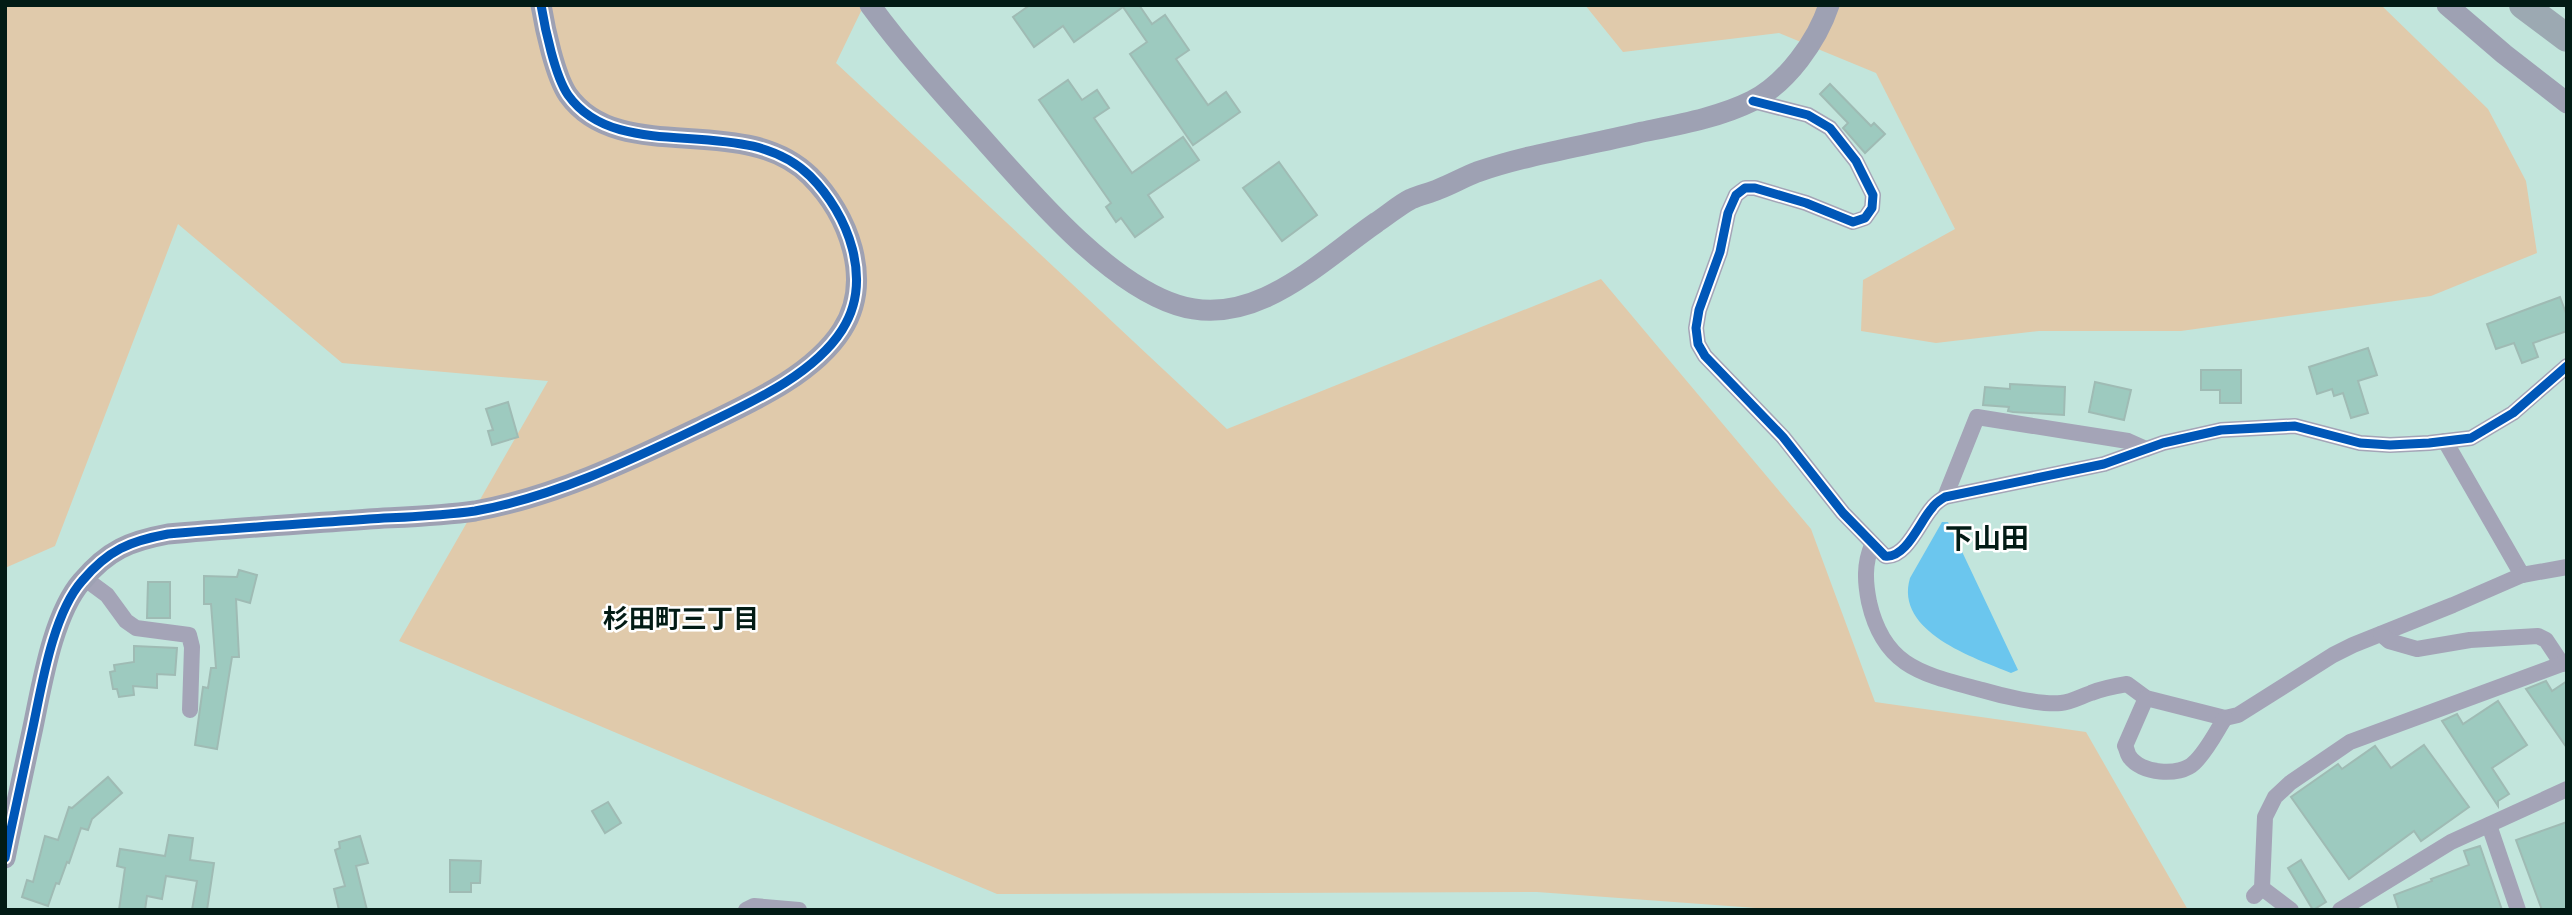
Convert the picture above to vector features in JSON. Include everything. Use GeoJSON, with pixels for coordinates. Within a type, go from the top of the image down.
{"type":"FeatureCollection","features":[{"type":"Feature","properties":{"kind":"highway"},"geometry":{"type":"LineString","coordinates":[[2523,5],[2567,38]]}},
{"type":"Feature","properties":{"kind":"street"},"geometry":{"type":"LineString","coordinates":[[5,858],[14,775],[62,612],[84,578],[102,559],[121,546],[169,534],[473,511],[536,496],[658,447],[742,407],[775,388],[829,347],[843,329],[851,310],[856,277],[854,254],[844,223],[821,189],[791,160],[776,152],[735,141],[649,136],[622,130],[590,115],[570,97],[562,83],[541,5]]}},
{"type":"Feature","properties":{"kind":"street"},"geometry":{"type":"LineString","coordinates":[[870,5],[900,46],[1015,175],[1114,270],[1142,291],[1179,306],[1205,310],[1242,307],[1264,299],[1307,274],[1409,200],[1476,173],[1527,158],[1718,114],[1753,100],[1784,77],[1820,28],[1829,5]]}},
{"type":"Feature","properties":{"kind":"street"},"geometry":{"type":"LineString","coordinates":[[2447,5],[2567,103]]}},
{"type":"Feature","properties":{"kind":"street"},"geometry":{"type":"LineString","coordinates":[[1753,100],[1808,115],[1830,128],[1856,161],[1873,195],[1872,208],[1865,218],[1853,222],[1806,203],[1755,188],[1745,188],[1737,195],[1728,213],[1720,252],[1699,310],[1696,328],[1698,344],[1705,356],[1783,437],[1817,482],[1872,545],[1885,556],[1894,556],[1908,543],[1930,509],[1945,497],[2104,464],[2163,443],[2221,430],[2295,426],[2360,443],[2390,445],[2470,438],[2513,413],[2567,366]]}},
{"type":"Feature","properties":{"kind":"street"},"geometry":{"type":"LineString","coordinates":[[1945,497],[1977,417],[2128,441],[2147,449]]}},
{"type":"Feature","properties":{"kind":"street"},"geometry":{"type":"LineString","coordinates":[[2445,441],[2522,575]]}},
{"type":"Feature","properties":{"kind":"street"},"geometry":{"type":"LineString","coordinates":[[1872,545],[1866,561],[1867,589],[1874,621],[1885,645],[1903,661],[1928,674],[2001,696],[2061,703],[2104,688],[2127,684],[2146,698],[2225,718],[2238,715],[2333,654],[2522,575],[2567,567]]}},
{"type":"Feature","properties":{"kind":"street"},"geometry":{"type":"LineString","coordinates":[[84,578],[107,596],[126,621],[136,628],[189,635],[192,647],[190,710]]}},
{"type":"Feature","properties":{"kind":"street"},"geometry":{"type":"LineString","coordinates":[[2291,910],[2258,892],[2265,817],[2276,797],[2290,783],[2350,742],[2565,663],[2546,640],[2538,636],[2470,640],[2417,649],[2389,640],[2381,634]]}},
{"type":"Feature","properties":{"kind":"street"},"geometry":{"type":"LineString","coordinates":[[2146,698],[2126,746],[2129,758],[2142,766],[2161,772],[2182,770],[2193,764],[2225,718]]}},
{"type":"Feature","properties":{"kind":"street"},"geometry":{"type":"LineString","coordinates":[[2340,910],[2451,842],[2567,789]]}},
{"type":"Feature","properties":{"kind":"street"},"geometry":{"type":"LineString","coordinates":[[2489,825],[2518,910]]}},
{"type":"Feature","properties":{"kind":"street"},"geometry":{"type":"LineString","coordinates":[[746,910],[754,906],[799,910]]}},
{"type":"Feature","properties":{"kind":"shaded area"},"geometry":{"type":"Polygon","coordinates":[[[5,5],[864,5],[836,63],[1227,429],[1601,279],[1811,529],[1875,702],[2086,732],[2188,910],[1785,910],[1537,892],[997,894],[399,641],[548,381],[342,363],[178,224],[55,546],[5,568],[5,5]]]}},
{"type":"Feature","properties":{"kind":"shaded area"},"geometry":{"type":"Polygon","coordinates":[[[1585,5],[2381,5],[2488,109],[2526,181],[2537,253],[2431,296],[2181,331],[2039,331],[1936,343],[1861,331],[1863,280],[1955,229],[1876,73],[1779,33],[1623,52],[1585,5]]]}},
{"type":"Feature","properties":{"kind":"water"},"geometry":{"type":"Polygon","coordinates":[[[1942,522],[1948,522],[2018,670],[2011,673],[1959,651],[1925,628],[1914,614],[1908,597],[1910,578],[1942,522]]]}},
{"type":"Feature","properties":{"kind":"building"},"geometry":{"type":"Polygon","coordinates":[[[1030,5],[1139,5],[1152,24],[1165,15],[1189,50],[1176,59],[1208,105],[1226,92],[1240,112],[1193,145],[1130,54],[1147,42],[1123,7],[1074,42],[1063,26],[1034,47],[1013,17],[1030,5]]]}},
{"type":"Feature","properties":{"kind":"building"},"geometry":{"type":"Polygon","coordinates":[[[1068,80],[1082,100],[1097,90],[1109,108],[1094,118],[1132,173],[1183,137],[1199,160],[1148,195],[1163,217],[1135,237],[1121,218],[1116,222],[1106,207],[1111,203],[1039,100],[1068,80]]]}},
{"type":"Feature","properties":{"kind":"building"},"geometry":{"type":"Polygon","coordinates":[[[1830,84],[1871,126],[1874,123],[1885,134],[1865,153],[1843,128],[1848,123],[1820,94],[1830,84]]]}},
{"type":"Feature","properties":{"kind":"building"},"geometry":{"type":"Polygon","coordinates":[[[1279,162],[1317,215],[1282,241],[1243,188],[1279,162]]]}},
{"type":"Feature","properties":{"kind":"building"},"geometry":{"type":"Polygon","coordinates":[[[2560,297],[2567,316],[2567,331],[2533,343],[2538,357],[2522,363],[2514,343],[2496,349],[2487,324],[2560,297]]]}},
{"type":"Feature","properties":{"kind":"building"},"geometry":{"type":"Polygon","coordinates":[[[2368,348],[2377,375],[2358,381],[2368,413],[2351,418],[2343,393],[2334,396],[2332,389],[2317,394],[2309,367],[2368,348]]]}},
{"type":"Feature","properties":{"kind":"building"},"geometry":{"type":"Polygon","coordinates":[[[2201,370],[2241,370],[2241,403],[2220,403],[2220,390],[2201,390],[2201,370]]]}},
{"type":"Feature","properties":{"kind":"building"},"geometry":{"type":"Polygon","coordinates":[[[2095,382],[2131,390],[2124,420],[2089,412],[2095,382]]]}},
{"type":"Feature","properties":{"kind":"building"},"geometry":{"type":"Polygon","coordinates":[[[2010,384],[2065,387],[2064,415],[2013,412],[2008,411],[2009,407],[1983,405],[1985,387],[2010,389],[2010,384]]]}},
{"type":"Feature","properties":{"kind":"building"},"geometry":{"type":"Polygon","coordinates":[[[508,402],[518,437],[492,445],[488,431],[493,430],[486,409],[508,402]]]}},
{"type":"Feature","properties":{"kind":"building"},"geometry":{"type":"Polygon","coordinates":[[[239,570],[257,575],[250,603],[236,599],[239,657],[232,657],[217,749],[195,745],[203,687],[208,688],[211,668],[216,668],[211,604],[204,604],[204,576],[237,577],[239,570]]]}},
{"type":"Feature","properties":{"kind":"building"},"geometry":{"type":"Polygon","coordinates":[[[148,582],[170,582],[170,618],[147,618],[148,582]]]}},
{"type":"Feature","properties":{"kind":"building"},"geometry":{"type":"Polygon","coordinates":[[[134,646],[177,648],[175,675],[157,674],[157,688],[133,686],[134,695],[119,697],[117,689],[113,689],[110,672],[115,671],[114,665],[134,662],[134,646]]]}},
{"type":"Feature","properties":{"kind":"building"},"geometry":{"type":"Polygon","coordinates":[[[2546,681],[2552,691],[2567,681],[2567,748],[2526,689],[2546,681]]]}},
{"type":"Feature","properties":{"kind":"building"},"geometry":{"type":"Polygon","coordinates":[[[2498,701],[2527,745],[2492,768],[2509,794],[2498,801],[2498,806],[2442,721],[2457,714],[2463,724],[2498,701]]]}},
{"type":"Feature","properties":{"kind":"building"},"geometry":{"type":"Polygon","coordinates":[[[2424,745],[2469,807],[2421,841],[2414,831],[2349,879],[2291,797],[2338,764],[2342,769],[2375,746],[2391,768],[2424,745]]]}},
{"type":"Feature","properties":{"kind":"building"},"geometry":{"type":"Polygon","coordinates":[[[108,777],[122,793],[92,819],[88,830],[81,828],[69,863],[67,862],[59,884],[56,883],[48,906],[22,897],[27,880],[33,882],[45,836],[58,840],[69,807],[72,808],[108,777]]]}},
{"type":"Feature","properties":{"kind":"building"},"geometry":{"type":"Polygon","coordinates":[[[608,802],[621,823],[605,833],[592,811],[608,802]]]}},
{"type":"Feature","properties":{"kind":"building"},"geometry":{"type":"Polygon","coordinates":[[[2567,822],[2567,910],[2542,910],[2516,840],[2567,822]]]}},
{"type":"Feature","properties":{"kind":"building"},"geometry":{"type":"Polygon","coordinates":[[[169,835],[193,838],[190,860],[214,863],[207,910],[192,910],[197,881],[166,876],[162,899],[147,896],[145,910],[119,910],[125,868],[117,866],[120,849],[165,856],[169,835]]]}},
{"type":"Feature","properties":{"kind":"building"},"geometry":{"type":"Polygon","coordinates":[[[360,836],[368,863],[356,866],[367,910],[339,910],[334,889],[345,886],[335,850],[340,848],[339,842],[360,836]]]}},
{"type":"Feature","properties":{"kind":"building"},"geometry":{"type":"Polygon","coordinates":[[[2480,846],[2502,910],[2399,910],[2394,895],[2469,865],[2464,851],[2480,846]]]}},
{"type":"Feature","properties":{"kind":"building"},"geometry":{"type":"Polygon","coordinates":[[[450,860],[481,861],[480,883],[471,883],[471,892],[450,892],[450,860]]]}},
{"type":"Feature","properties":{"kind":"building"},"geometry":{"type":"Polygon","coordinates":[[[2301,860],[2326,902],[2313,910],[2288,868],[2301,860]]]}},
{"type":"Feature","properties":{"kind":"cycle path"},"geometry":{"type":"LineString","coordinates":[[5,858],[56,630],[72,595],[82,581],[111,554],[142,540],[168,534],[449,514],[475,511],[533,497],[617,466],[756,399],[796,376],[829,347],[842,330],[851,311],[856,290],[856,269],[845,228],[824,191],[810,176],[782,157],[751,146],[650,135],[618,129],[591,117],[563,87],[551,52],[541,5]]}},
{"type":"Feature","properties":{"kind":"cycle path"},"geometry":{"type":"LineString","coordinates":[[1753,101],[1808,115],[1830,128],[1856,161],[1873,195],[1872,208],[1865,218],[1853,222],[1806,203],[1755,188],[1745,188],[1736,195],[1728,213],[1720,252],[1699,310],[1696,328],[1698,344],[1705,356],[1783,437],[1843,513],[1885,556],[1900,552],[1933,506],[1945,497],[2104,464],[2163,443],[2221,430],[2295,426],[2360,443],[2390,445],[2471,438],[2513,413],[2567,366]]}},
{"type":"Feature","properties":{"kind":"district","name":"下山田"},"geometry":{"type":"Point","coordinates":[1987,537]}},
{"type":"Feature","properties":{"kind":"district","name":"杉田町三丁目"},"geometry":{"type":"Point","coordinates":[681,617]}}]}
